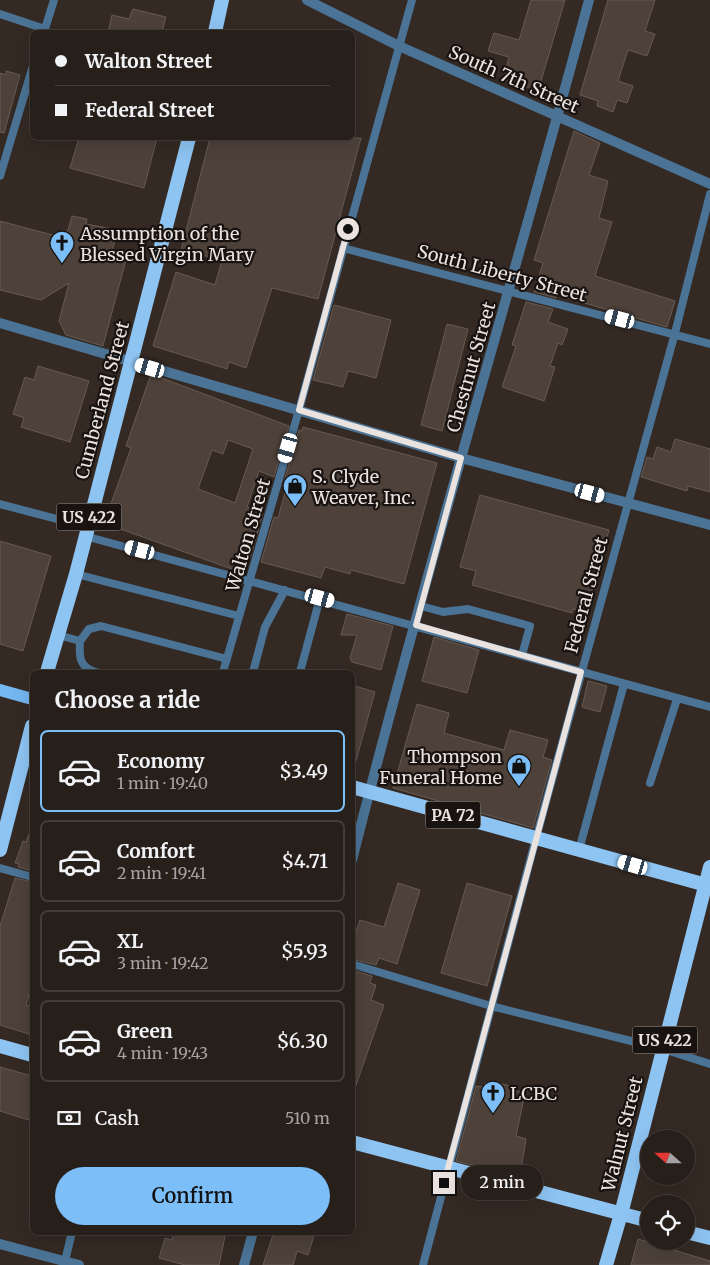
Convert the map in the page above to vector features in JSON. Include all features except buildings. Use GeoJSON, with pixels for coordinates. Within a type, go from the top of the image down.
{"type":"FeatureCollection","features":[{"type":"Feature","properties":{"kind":"highway"},"geometry":{"type":"LineString","coordinates":[[214,30],[222,0]]}},
{"type":"Feature","properties":{"kind":"highway","name":"Cumberland Street"},"geometry":{"type":"LineString","coordinates":[[49,670],[132,362],[188,140]]}},
{"type":"Feature","properties":{"kind":"highway"},"geometry":{"type":"LineString","coordinates":[[0,850],[30,734]]}},
{"type":"Feature","properties":{"kind":"highway","name":"PA 72"},"geometry":{"type":"LineString","coordinates":[[355,788],[708,886]]}},
{"type":"Feature","properties":{"kind":"highway","name":"Walnut Street"},"geometry":{"type":"LineString","coordinates":[[606,1265],[622,1214],[663,1049],[708,886],[710,867]]}},
{"type":"Feature","properties":{"kind":"highway"},"geometry":{"type":"LineString","coordinates":[[0,1046],[30,1054]]}},
{"type":"Feature","properties":{"kind":"highway"},"geometry":{"type":"LineString","coordinates":[[355,1143],[640,1219]]}},
{"type":"Feature","properties":{"kind":"highway"},"geometry":{"type":"LineString","coordinates":[[695,1234],[710,1238]]}},
{"type":"Feature","properties":{"kind":"main road"},"geometry":{"type":"LineString","coordinates":[[0,690],[30,698]]}},
{"type":"Feature","properties":{"kind":"street","name":"South 7th Street"},"geometry":{"type":"LineString","coordinates":[[306,0],[399,46],[710,184]]}},
{"type":"Feature","properties":{"kind":"street","name":"Chestnut Street"},"geometry":{"type":"LineString","coordinates":[[355,849],[461,458],[510,290],[589,0]]}},
{"type":"Feature","properties":{"kind":"street"},"geometry":{"type":"LineString","coordinates":[[0,323],[461,458],[710,525]]}},
{"type":"Feature","properties":{"kind":"street"},"geometry":{"type":"LineString","coordinates":[[244,1265],[252,1235]]}},
{"type":"Feature","properties":{"kind":"street"},"geometry":{"type":"LineString","coordinates":[[0,1244],[64,1263],[79,1265]]}},
{"type":"Feature","properties":{"kind":"lane"},"geometry":{"type":"LineString","coordinates":[[45,30],[54,0]]}},
{"type":"Feature","properties":{"kind":"lane","name":"Walton Street"},"geometry":{"type":"LineString","coordinates":[[224,670],[299,410],[412,0]]}},
{"type":"Feature","properties":{"kind":"lane"},"geometry":{"type":"LineString","coordinates":[[0,14],[42,30]]}},
{"type":"Feature","properties":{"kind":"lane"},"geometry":{"type":"LineString","coordinates":[[0,176],[3,149],[30,75]]}},
{"type":"Feature","properties":{"kind":"lane","name":"Federal Street"},"geometry":{"type":"LineString","coordinates":[[423,1265],[710,194]]}},
{"type":"Feature","properties":{"kind":"lane","name":"South Liberty Street"},"geometry":{"type":"LineString","coordinates":[[344,248],[674,333],[710,344]]}},
{"type":"Feature","properties":{"kind":"lane"},"geometry":{"type":"LineString","coordinates":[[0,504],[250,580],[710,707]]}},
{"type":"Feature","properties":{"kind":"lane"},"geometry":{"type":"LineString","coordinates":[[76,574],[239,616]]}},
{"type":"Feature","properties":{"kind":"lane"},"geometry":{"type":"LineString","coordinates":[[254,670],[265,627],[285,590]]}},
{"type":"Feature","properties":{"kind":"lane"},"geometry":{"type":"LineString","coordinates":[[301,670],[320,598]]}},
{"type":"Feature","properties":{"kind":"lane"},"geometry":{"type":"LineString","coordinates":[[421,606],[443,612],[468,609],[530,626],[522,655]]}},
{"type":"Feature","properties":{"kind":"lane"},"geometry":{"type":"LineString","coordinates":[[90,670],[81,664],[79,656],[80,641],[89,629],[101,626],[227,659]]}},
{"type":"Feature","properties":{"kind":"lane"},"geometry":{"type":"LineString","coordinates":[[58,635],[80,641]]}},
{"type":"Feature","properties":{"kind":"lane"},"geometry":{"type":"LineString","coordinates":[[578,850],[624,684]]}},
{"type":"Feature","properties":{"kind":"lane"},"geometry":{"type":"LineString","coordinates":[[650,783],[677,698]]}},
{"type":"Feature","properties":{"kind":"lane"},"geometry":{"type":"LineString","coordinates":[[0,868],[30,876]]}},
{"type":"Feature","properties":{"kind":"lane"},"geometry":{"type":"LineString","coordinates":[[355,965],[491,1006],[663,1049],[710,1064]]}},
{"type":"Feature","properties":{"kind":"lane"},"geometry":{"type":"LineString","coordinates":[[64,1263],[71,1235]]}},
{"type":"Feature","properties":{"kind":"place","name":"Assumption of the Blessed Virgin Mary"},"geometry":{"type":"Point","coordinates":[62,264]}},
{"type":"Feature","properties":{"kind":"place","name":"S. Clyde Weaver, Inc."},"geometry":{"type":"Point","coordinates":[295,507]}},
{"type":"Feature","properties":{"kind":"place","name":"Thompson Funeral Home"},"geometry":{"type":"Point","coordinates":[519,787]}},
{"type":"Feature","properties":{"kind":"place","name":"LCBC"},"geometry":{"type":"Point","coordinates":[493,1114]}},
{"type":"Feature","properties":{"kind":"route"},"geometry":{"type":"LineString","coordinates":[[348,229],[299,410],[461,458],[416,625],[581,672],[444,1183]]}}]}
